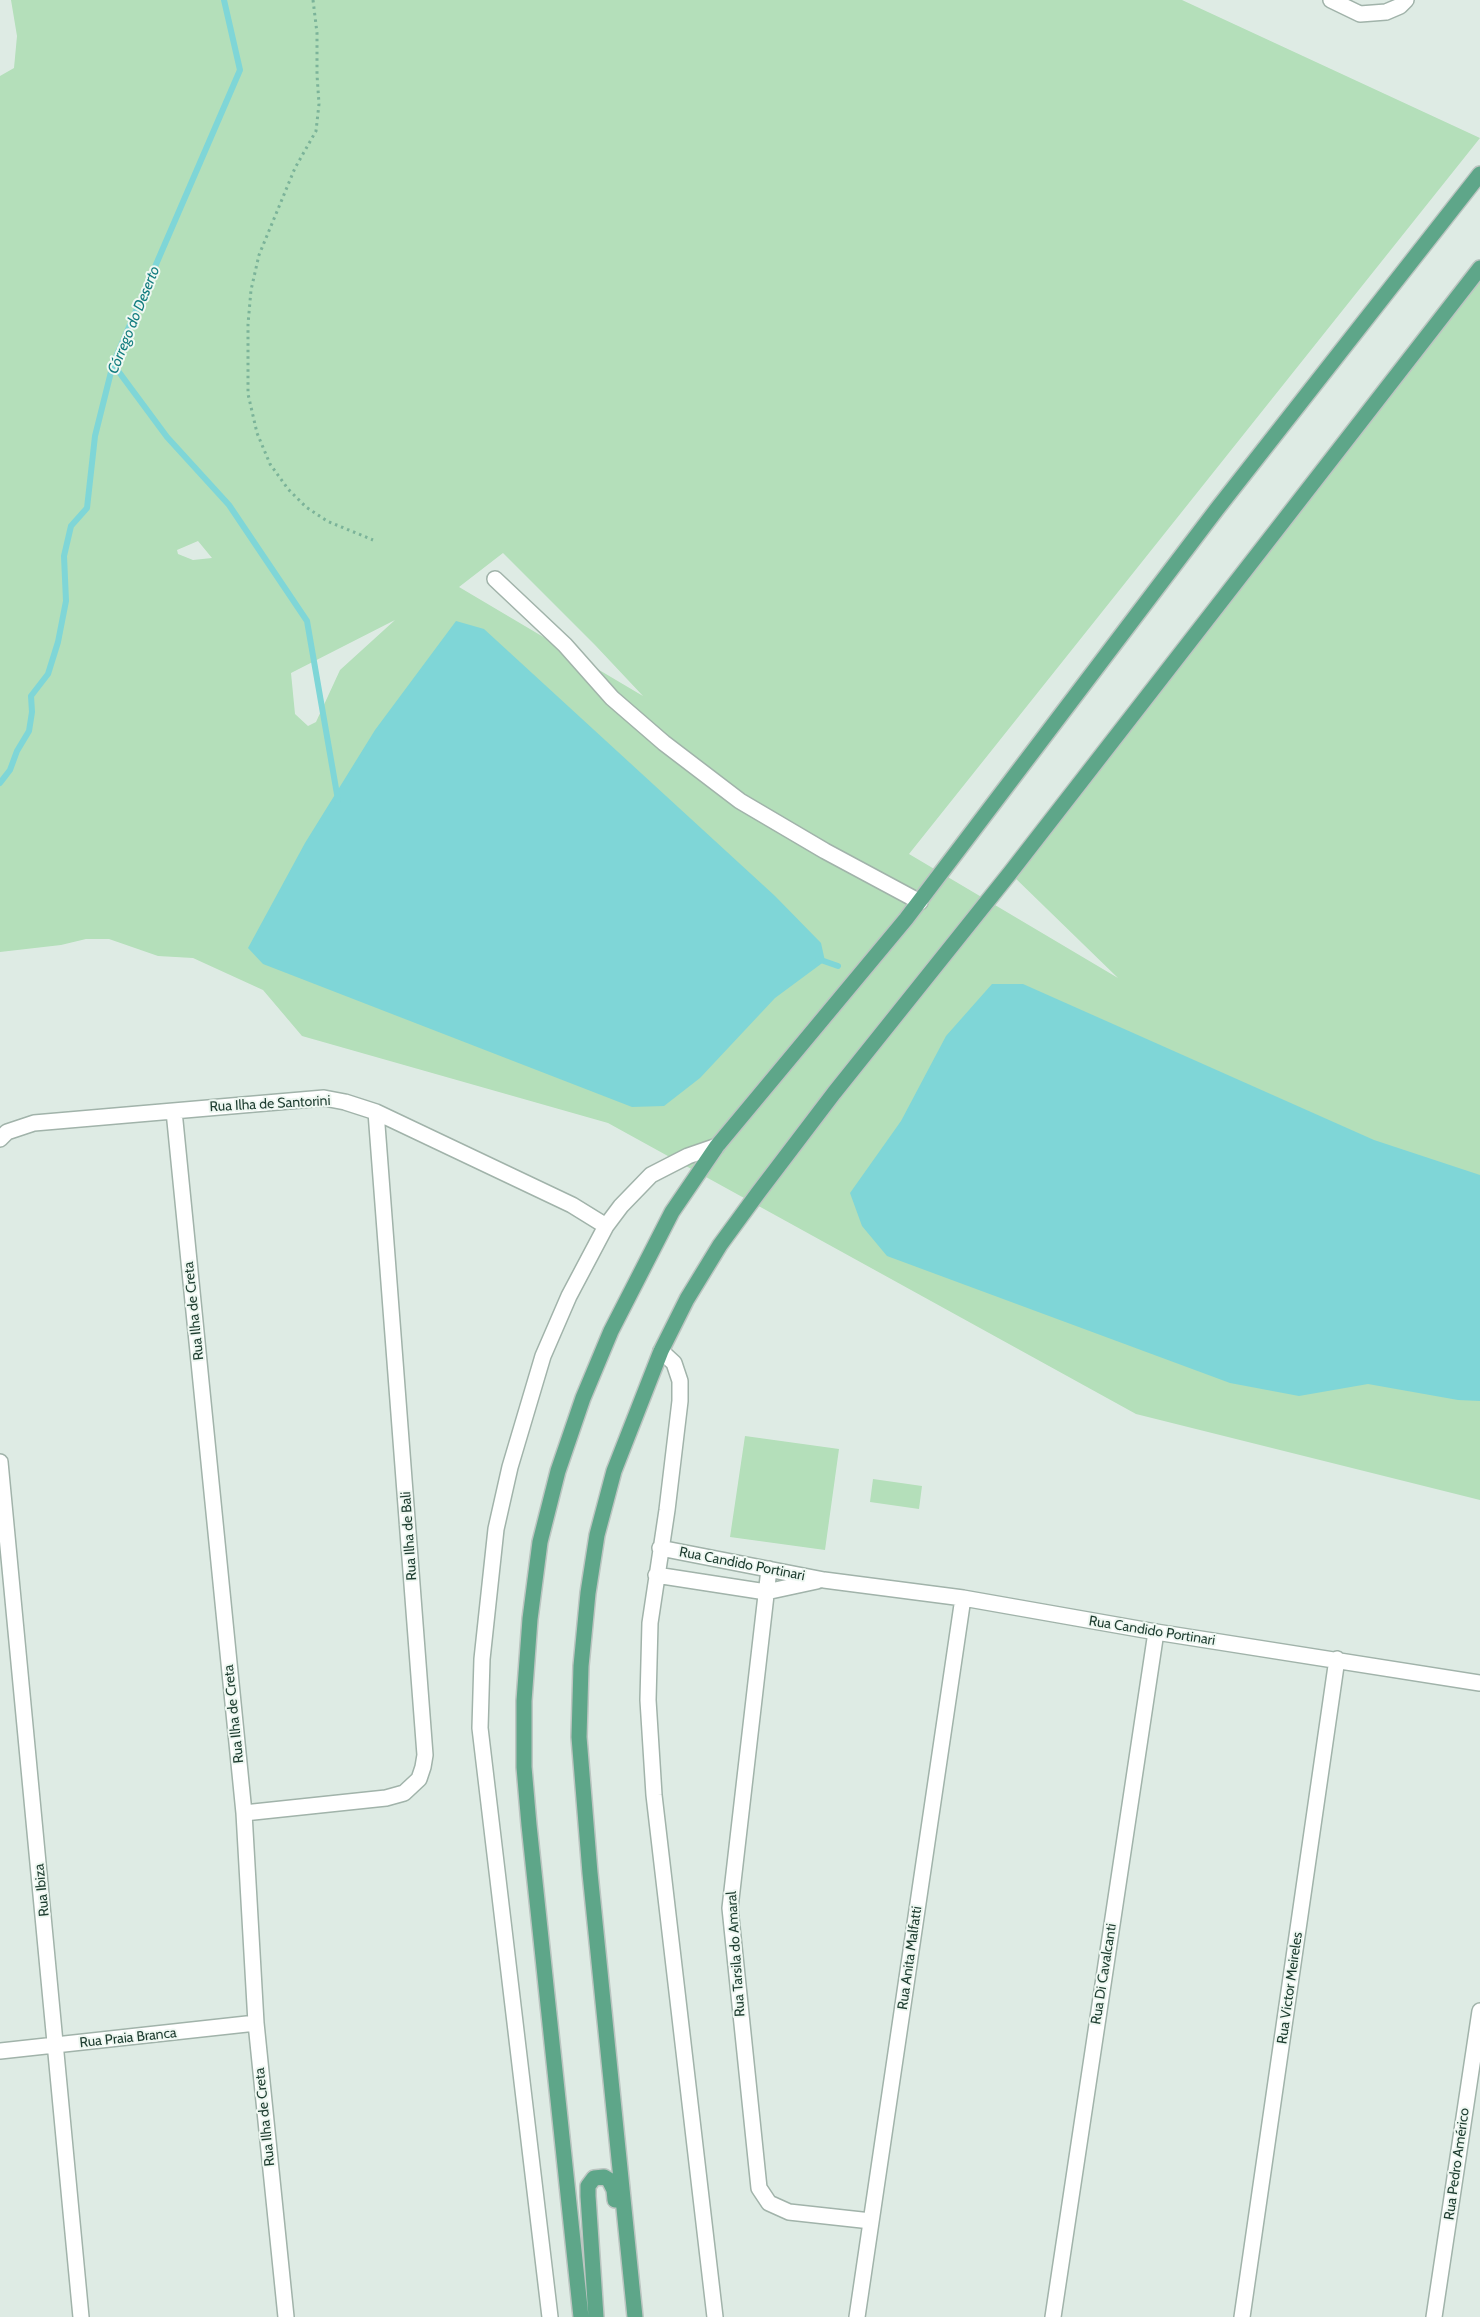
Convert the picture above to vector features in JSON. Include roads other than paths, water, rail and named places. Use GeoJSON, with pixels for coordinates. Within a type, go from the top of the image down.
{"type":"FeatureCollection","features":[{"type":"Feature","properties":{"kind":"main road"},"geometry":{"type":"LineString","coordinates":[[581,2317],[524,1767],[524,1701],[530,1619],[540,1542],[558,1471],[583,1398],[611,1332],[672,1212],[718,1146],[920,902],[1217,509],[1480,174]]}},
{"type":"Feature","properties":{"kind":"main road"},"geometry":{"type":"LineString","coordinates":[[635,2317],[590,1873],[579,1737],[580,1666],[597,1535],[614,1471],[660,1351],[687,1299],[720,1245],[799,1139],[987,903],[1480,268]]}},
{"type":"Feature","properties":{"kind":"main road"},"geometry":{"type":"LineString","coordinates":[[596,2317],[588,2196],[588,2186],[594,2178],[604,2177],[612,2184],[622,2260],[631,2285]]}},
{"type":"Feature","properties":{"kind":"street"},"geometry":{"type":"LineString","coordinates":[[1331,0],[1360,14],[1386,12],[1400,6],[1406,0]]}},
{"type":"Feature","properties":{"kind":"street"},"geometry":{"type":"LineString","coordinates":[[495,580],[566,645],[612,698],[664,742],[740,801],[825,851],[920,902]]}},
{"type":"Feature","properties":{"kind":"street","name":"Rua Ilha de Santorini"},"geometry":{"type":"LineString","coordinates":[[0,1139],[7,1132],[34,1123],[324,1098],[345,1102],[376,1112],[572,1205],[606,1226]]}},
{"type":"Feature","properties":{"kind":"street","name":"Rua Ilha de Creta"},"geometry":{"type":"LineString","coordinates":[[174,1111],[244,1813],[256,2023],[286,2317]]}},
{"type":"Feature","properties":{"kind":"street","name":"Rua Ilha de Bali"},"geometry":{"type":"LineString","coordinates":[[244,1813],[386,1798],[404,1793],[419,1779],[424,1768],[425,1755],[376,1112]]}},
{"type":"Feature","properties":{"kind":"street"},"geometry":{"type":"LineString","coordinates":[[550,2317],[480,1728],[482,1659],[496,1529],[510,1468],[542,1356],[569,1296],[606,1226],[621,1206],[651,1175],[688,1156],[718,1146]]}},
{"type":"Feature","properties":{"kind":"street"},"geometry":{"type":"LineString","coordinates":[[660,1351],[674,1363],[680,1381],[672,1470],[650,1623],[648,1700],[654,1795],[715,2317]]}},
{"type":"Feature","properties":{"kind":"street","name":"Rua Ibiza"},"geometry":{"type":"LineString","coordinates":[[0,1462],[57,2046],[81,2317]]}},
{"type":"Feature","properties":{"kind":"street","name":"Rua Candido Portinari"},"geometry":{"type":"LineString","coordinates":[[660,1548],[824,1580],[963,1598],[1156,1632],[1480,1683]]}},
{"type":"Feature","properties":{"kind":"street","name":"Rua Tarsila do Amaral"},"geometry":{"type":"LineString","coordinates":[[770,1569],[730,1908],[759,2188],[769,2203],[789,2212],[871,2221]]}},
{"type":"Feature","properties":{"kind":"street","name":"Rua Candido Portinari"},"geometry":{"type":"LineString","coordinates":[[656,1575],[766,1592],[824,1580]]}},
{"type":"Feature","properties":{"kind":"street","name":"Rua Anita Malfatti"},"geometry":{"type":"LineString","coordinates":[[857,2317],[963,1598]]}},
{"type":"Feature","properties":{"kind":"street","name":"Rua Di Cavalcanti"},"geometry":{"type":"LineString","coordinates":[[1052,2317],[1156,1632]]}},
{"type":"Feature","properties":{"kind":"street","name":"Rua Victor Meireles"},"geometry":{"type":"LineString","coordinates":[[1242,2317],[1337,1659]]}},
{"type":"Feature","properties":{"kind":"street","name":"Rua Pedro Américo"},"geometry":{"type":"LineString","coordinates":[[1434,2317],[1480,2011]]}},
{"type":"Feature","properties":{"kind":"street","name":"Rua Praia Branca"},"geometry":{"type":"LineString","coordinates":[[0,2051],[256,2023]]}},
{"type":"Feature","properties":{"kind":"water"},"geometry":{"type":"Polygon","coordinates":[[[456,621],[484,629],[775,896],[821,943],[825,961],[775,998],[700,1078],[664,1106],[632,1107],[263,964],[248,948],[305,843],[375,730],[456,621]]]}},
{"type":"Feature","properties":{"kind":"water"},"geometry":{"type":"Polygon","coordinates":[[[992,984],[1023,984],[1374,1140],[1480,1175],[1480,1401],[1458,1400],[1368,1384],[1299,1396],[1230,1383],[887,1256],[862,1226],[850,1193],[901,1121],[946,1036],[992,984]]]}},
{"type":"Feature","properties":{"kind":"waterway","name":"Córrego do Deserto"},"geometry":{"type":"LineString","coordinates":[[0,783],[10,770],[17,751],[29,731],[32,712],[31,696],[48,674],[58,642],[66,601],[64,556],[71,526],[87,508],[95,436],[113,364],[240,70],[224,0]]}},
{"type":"Feature","properties":{"kind":"waterway"},"geometry":{"type":"LineString","coordinates":[[113,364],[167,437],[229,505],[307,621],[338,800]]}},
{"type":"Feature","properties":{"kind":"waterway"},"geometry":{"type":"LineString","coordinates":[[818,959],[838,966]]}}]}
